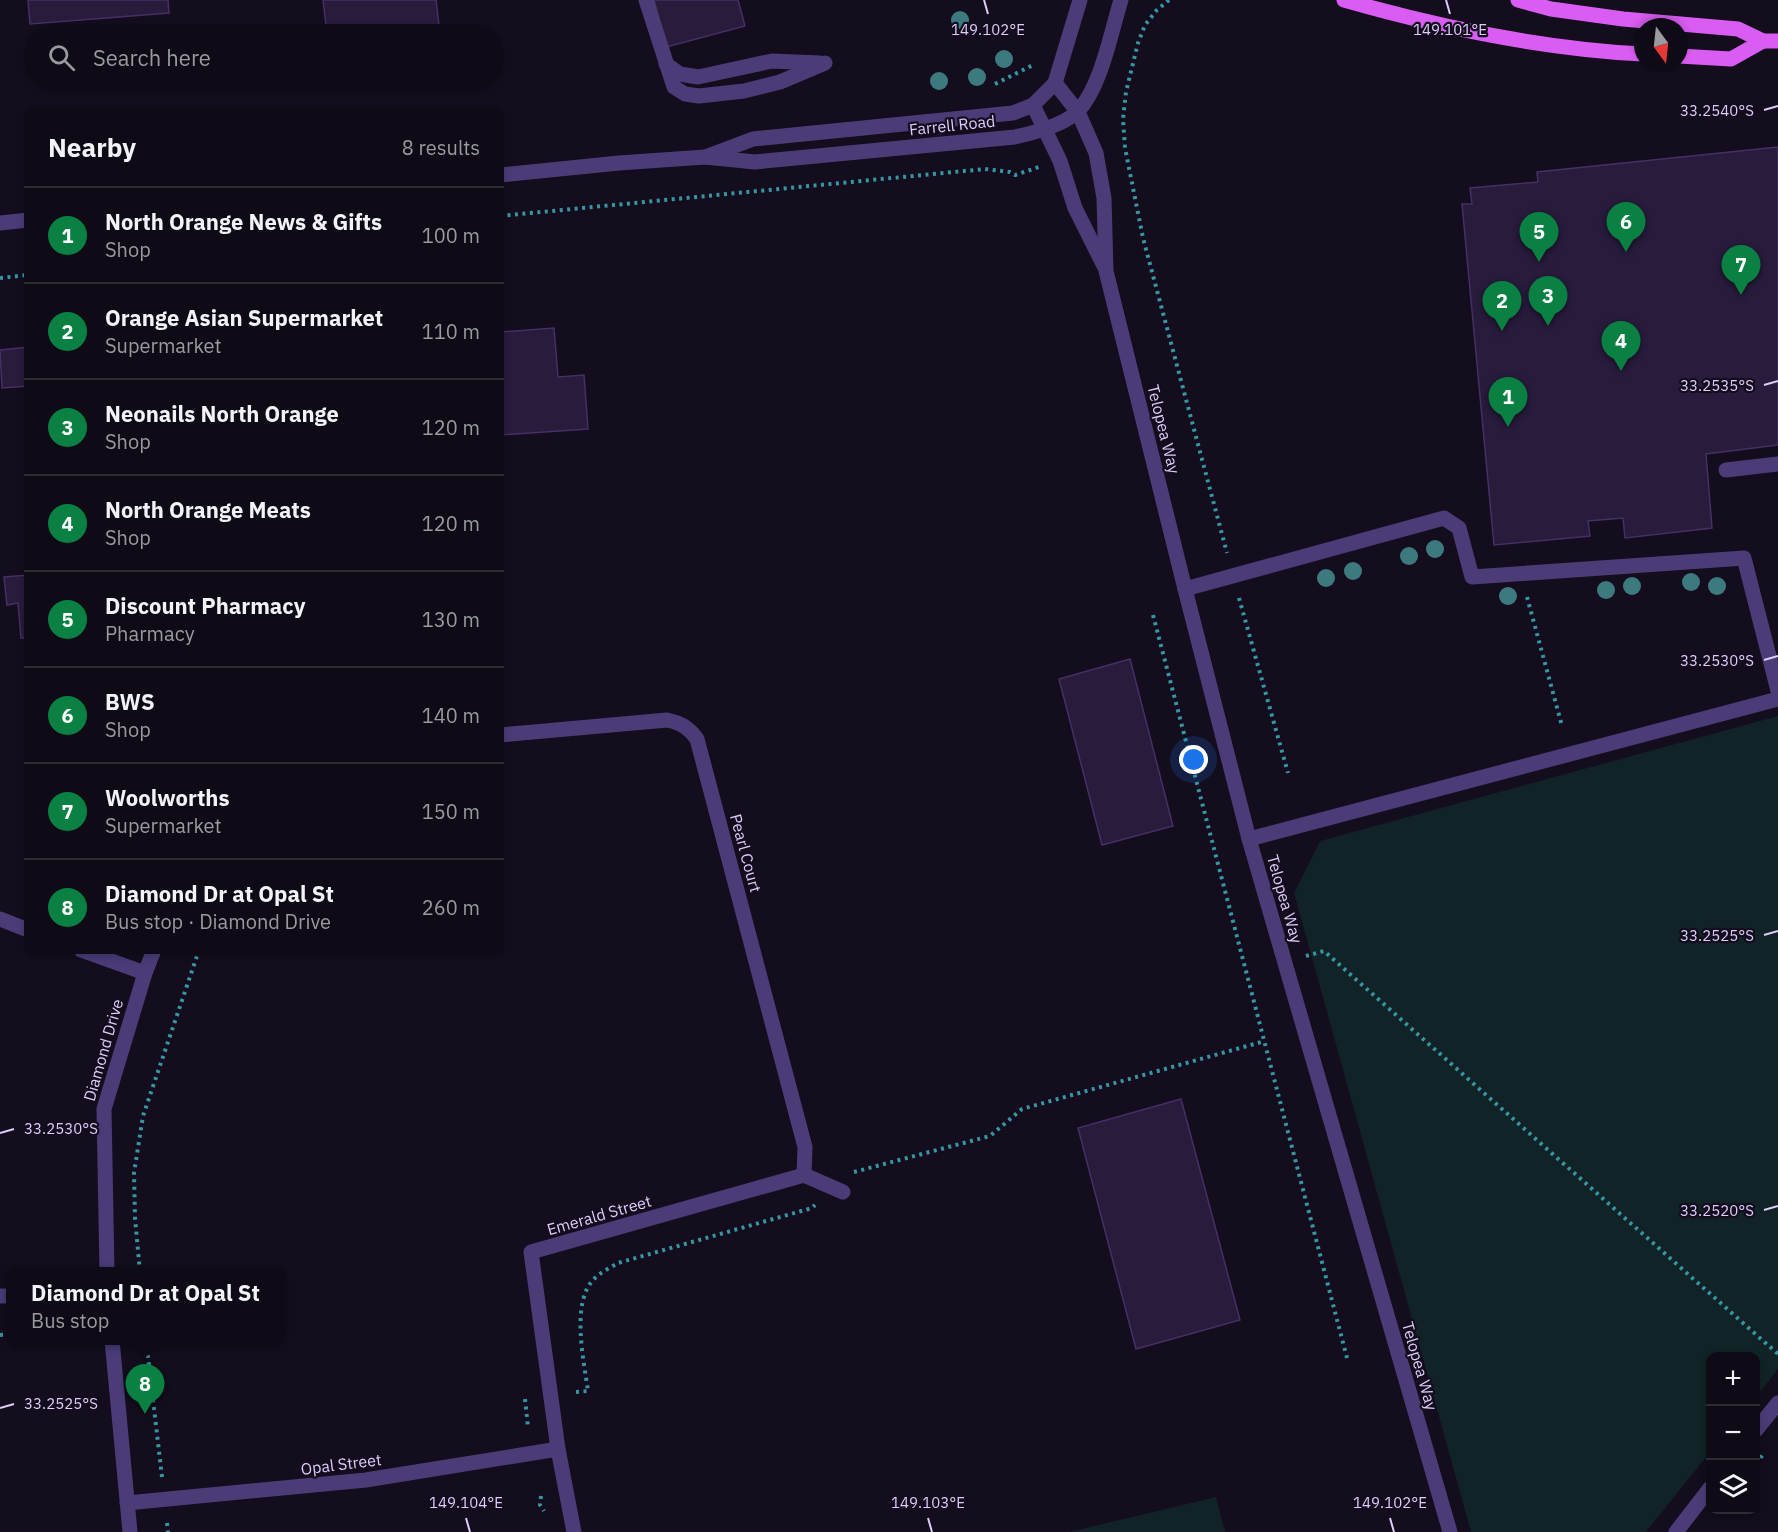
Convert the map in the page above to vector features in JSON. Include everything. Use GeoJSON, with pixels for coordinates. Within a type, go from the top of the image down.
{"type":"FeatureCollection","features":[{"type":"Feature","properties":{"kind":"main road"},"geometry":{"type":"LineString","coordinates":[[1344,0],[1454,29],[1608,52],[1634,53]]}},
{"type":"Feature","properties":{"kind":"main road"},"geometry":{"type":"LineString","coordinates":[[1518,0],[1551,9],[1623,19],[1738,29],[1770,41]]}},
{"type":"Feature","properties":{"kind":"main road"},"geometry":{"type":"LineString","coordinates":[[1688,57],[1731,59],[1770,41]]}},
{"type":"Feature","properties":{"kind":"street"},"geometry":{"type":"LineString","coordinates":[[646,0],[665,63],[674,87],[685,94],[699,96],[744,91],[780,82],[825,63],[772,61],[698,77],[680,75],[665,63]]}},
{"type":"Feature","properties":{"kind":"street","name":"Farrell Road"},"geometry":{"type":"LineString","coordinates":[[705,158],[753,139],[1013,113],[1033,105],[1055,83],[1080,0]]}},
{"type":"Feature","properties":{"kind":"street"},"geometry":{"type":"LineString","coordinates":[[1078,112],[1096,82],[1120,0]]}},
{"type":"Feature","properties":{"kind":"street","name":"Telopea Way"},"geometry":{"type":"LineString","coordinates":[[1055,83],[1078,112],[1096,153],[1104,198],[1106,271]]}},
{"type":"Feature","properties":{"kind":"street","name":"Telopea Way"},"geometry":{"type":"LineString","coordinates":[[1033,105],[1060,161],[1076,208],[1106,271],[1249,839],[1450,1532]]}},
{"type":"Feature","properties":{"kind":"street","name":"Farrell Road"},"geometry":{"type":"LineString","coordinates":[[504,175],[619,163],[705,158],[755,162],[1015,137],[1045,130],[1078,112]]}},
{"type":"Feature","properties":{"kind":"street"},"geometry":{"type":"LineString","coordinates":[[0,223],[24,220]]}},
{"type":"Feature","properties":{"kind":"street"},"geometry":{"type":"LineString","coordinates":[[1726,470],[1778,464]]}},
{"type":"Feature","properties":{"kind":"street"},"geometry":{"type":"LineString","coordinates":[[1185,589],[1444,518],[1459,528],[1472,577],[1744,558],[1778,691]]}},
{"type":"Feature","properties":{"kind":"street"},"geometry":{"type":"LineString","coordinates":[[1249,839],[1778,699]]}},
{"type":"Feature","properties":{"kind":"street","name":"Pearl Court"},"geometry":{"type":"LineString","coordinates":[[504,735],[667,720],[688,728],[697,739],[805,1147],[804,1175]]}},
{"type":"Feature","properties":{"kind":"street"},"geometry":{"type":"LineString","coordinates":[[0,919],[24,928]]}},
{"type":"Feature","properties":{"kind":"street"},"geometry":{"type":"LineString","coordinates":[[92,954],[145,973]]}},
{"type":"Feature","properties":{"kind":"street","name":"Diamond Drive"},"geometry":{"type":"LineString","coordinates":[[107,1267],[104,1110],[152,954]]}},
{"type":"Feature","properties":{"kind":"street"},"geometry":{"type":"LineString","coordinates":[[804,1175],[837,1190]]}},
{"type":"Feature","properties":{"kind":"street","name":"Emerald Street"},"geometry":{"type":"LineString","coordinates":[[574,1532],[558,1449],[531,1252],[804,1175]]}},
{"type":"Feature","properties":{"kind":"street"},"geometry":{"type":"LineString","coordinates":[[112,1345],[130,1532]]}},
{"type":"Feature","properties":{"kind":"street"},"geometry":{"type":"LineString","coordinates":[[1760,1424],[1778,1403]]}},
{"type":"Feature","properties":{"kind":"street","name":"Opal Street"},"geometry":{"type":"LineString","coordinates":[[127,1503],[366,1480],[558,1449]]}},
{"type":"Feature","properties":{"kind":"street"},"geometry":{"type":"LineString","coordinates":[[1676,1532],[1706,1493]]}},
{"type":"Feature","properties":{"kind":"path"},"geometry":{"type":"LineString","coordinates":[[1169,0],[1145,25],[1138,43],[1126,92],[1123,119],[1125,148],[1143,238],[1288,773]]}},
{"type":"Feature","properties":{"kind":"path"},"geometry":{"type":"LineString","coordinates":[[995,84],[1039,63]]}},
{"type":"Feature","properties":{"kind":"path"},"geometry":{"type":"LineString","coordinates":[[504,216],[986,169],[1010,171],[1015,175],[1039,167]]}},
{"type":"Feature","properties":{"kind":"path"},"geometry":{"type":"LineString","coordinates":[[0,278],[24,275]]}},
{"type":"Feature","properties":{"kind":"path"},"geometry":{"type":"LineString","coordinates":[[1525,591],[1562,726]]}},
{"type":"Feature","properties":{"kind":"path"},"geometry":{"type":"LineString","coordinates":[[1153,615],[1347,1358]]}},
{"type":"Feature","properties":{"kind":"path"},"geometry":{"type":"LineString","coordinates":[[1284,962],[1324,951],[1778,1354]]}},
{"type":"Feature","properties":{"kind":"path"},"geometry":{"type":"LineString","coordinates":[[140,1267],[134,1173],[143,1116],[198,954]]}},
{"type":"Feature","properties":{"kind":"path"},"geometry":{"type":"LineString","coordinates":[[576,1392],[588,1390],[579,1326],[582,1301],[593,1279],[618,1263],[812,1208],[837,1190],[842,1176],[990,1136],[1022,1109],[1265,1041]]}},
{"type":"Feature","properties":{"kind":"path"},"geometry":{"type":"LineString","coordinates":[[146,1345],[168,1532]]}},
{"type":"Feature","properties":{"kind":"shaded area"},"geometry":{"type":"Polygon","coordinates":[[[1778,716],[1778,1369],[1760,1392],[1760,1352],[1706,1352],[1706,1457],[1646,1532],[1471,1532],[1294,893],[1320,841],[1778,716]]]}},
{"type":"Feature","properties":{"kind":"shaded area"},"geometry":{"type":"Polygon","coordinates":[[[1216,1497],[1225,1532],[1069,1532],[1216,1497]]]}},
{"type":"Feature","properties":{"kind":"building"},"geometry":{"type":"Polygon","coordinates":[[[28,0],[168,0],[169,13],[30,24],[28,0]]]}},
{"type":"Feature","properties":{"kind":"building"},"geometry":{"type":"Polygon","coordinates":[[[323,0],[436,0],[439,24],[326,24],[323,0]]]}},
{"type":"Feature","properties":{"kind":"building"},"geometry":{"type":"Polygon","coordinates":[[[654,0],[738,0],[745,26],[666,47],[654,0]]]}},
{"type":"Feature","properties":{"kind":"building"},"geometry":{"type":"Polygon","coordinates":[[[1778,147],[1778,445],[1706,454],[1712,528],[1625,538],[1623,518],[1588,521],[1590,536],[1494,545],[1462,204],[1472,204],[1470,188],[1538,182],[1537,172],[1778,147]]]}},
{"type":"Feature","properties":{"kind":"building"},"geometry":{"type":"Polygon","coordinates":[[[554,328],[558,377],[584,375],[588,429],[504,435],[504,332],[554,328]]]}},
{"type":"Feature","properties":{"kind":"building"},"geometry":{"type":"Polygon","coordinates":[[[24,347],[24,386],[2,388],[0,350],[24,347]]]}},
{"type":"Feature","properties":{"kind":"building"},"geometry":{"type":"Polygon","coordinates":[[[24,575],[24,638],[21,638],[18,603],[7,605],[4,577],[24,575]]]}},
{"type":"Feature","properties":{"kind":"building"},"geometry":{"type":"Polygon","coordinates":[[[1130,659],[1173,826],[1102,845],[1059,679],[1130,659]]]}},
{"type":"Feature","properties":{"kind":"building"},"geometry":{"type":"Polygon","coordinates":[[[1181,1099],[1240,1320],[1136,1349],[1078,1128],[1181,1099]]]}},
{"type":"Feature","properties":{"kind":"place","name":"BWS"},"geometry":{"type":"Point","coordinates":[1626,252]}},
{"type":"Feature","properties":{"kind":"place","name":"Discount Pharmacy"},"geometry":{"type":"Point","coordinates":[1539,262]}},
{"type":"Feature","properties":{"kind":"place","name":"Woolworths"},"geometry":{"type":"Point","coordinates":[1741,295]}},
{"type":"Feature","properties":{"kind":"place","name":"Neonails North Orange"},"geometry":{"type":"Point","coordinates":[1548,326]}},
{"type":"Feature","properties":{"kind":"place","name":"Orange Asian Supermarket"},"geometry":{"type":"Point","coordinates":[1502,331]}},
{"type":"Feature","properties":{"kind":"place","name":"North Orange Meats"},"geometry":{"type":"Point","coordinates":[1621,371]}},
{"type":"Feature","properties":{"kind":"place","name":"North Orange News & Gifts"},"geometry":{"type":"Point","coordinates":[1508,427]}},
{"type":"Feature","properties":{"kind":"place","name":"Diamond Dr at Opal St"},"geometry":{"type":"Point","coordinates":[145,1414]}}]}
